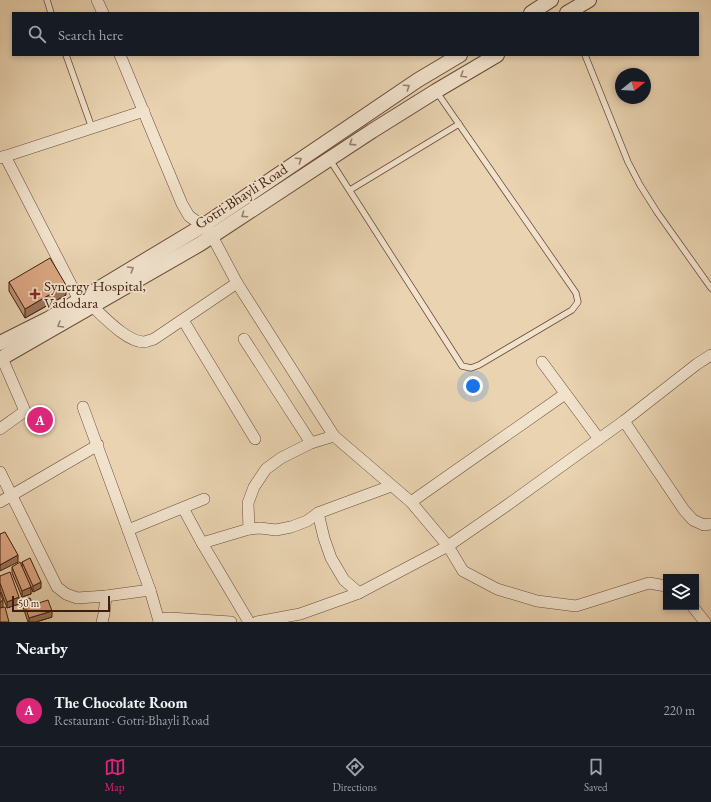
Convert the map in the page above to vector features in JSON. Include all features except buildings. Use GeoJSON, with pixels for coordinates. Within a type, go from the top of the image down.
{"type":"FeatureCollection","features":[{"type":"Feature","properties":{"kind":"street"},"geometry":{"type":"LineString","coordinates":[[97,0],[102,12]]}},
{"type":"Feature","properties":{"kind":"street"},"geometry":{"type":"LineString","coordinates":[[532,12],[550,0]]}},
{"type":"Feature","properties":{"kind":"street"},"geometry":{"type":"LineString","coordinates":[[569,12],[589,0]]}},
{"type":"Feature","properties":{"kind":"street"},"geometry":{"type":"LineString","coordinates":[[120,56],[182,204],[189,216],[208,230],[238,283],[334,436],[411,502],[448,546],[463,571],[497,589],[536,601],[576,606],[649,583],[663,585]]}},
{"type":"Feature","properties":{"kind":"street","name":"Gotri-Bhayli Road"},"geometry":{"type":"LineString","coordinates":[[1,359],[92,306],[208,230],[418,80],[458,56]]}},
{"type":"Feature","properties":{"kind":"street","name":"Gotri-Bhayli Road"},"geometry":{"type":"LineString","coordinates":[[0,343],[48,319],[79,300],[208,230],[329,158],[494,56]]}},
{"type":"Feature","properties":{"kind":"street"},"geometry":{"type":"LineString","coordinates":[[79,300],[2,157],[144,111]]}},
{"type":"Feature","properties":{"kind":"street"},"geometry":{"type":"LineString","coordinates":[[92,306],[126,336],[144,342],[154,339],[238,283]]}},
{"type":"Feature","properties":{"kind":"street"},"geometry":{"type":"LineString","coordinates":[[183,320],[255,439]]}},
{"type":"Feature","properties":{"kind":"street"},"geometry":{"type":"LineString","coordinates":[[244,339],[311,442]]}},
{"type":"Feature","properties":{"kind":"street"},"geometry":{"type":"LineString","coordinates":[[256,622],[300,614],[359,593],[448,546],[624,421],[697,364],[711,355]]}},
{"type":"Feature","properties":{"kind":"street"},"geometry":{"type":"LineString","coordinates":[[0,429],[25,411],[1,359]]}},
{"type":"Feature","properties":{"kind":"street"},"geometry":{"type":"LineString","coordinates":[[542,362],[599,439]]}},
{"type":"Feature","properties":{"kind":"street"},"geometry":{"type":"LineString","coordinates":[[411,502],[565,394]]}},
{"type":"Feature","properties":{"kind":"street"},"geometry":{"type":"LineString","coordinates":[[83,408],[98,445],[150,590],[159,621],[164,618],[170,618],[231,622]]}},
{"type":"Feature","properties":{"kind":"street"},"geometry":{"type":"LineString","coordinates":[[624,421],[684,510],[693,520],[704,525],[711,524]]}},
{"type":"Feature","properties":{"kind":"street"},"geometry":{"type":"LineString","coordinates":[[249,529],[248,503],[254,486],[266,469],[281,458],[311,442],[334,436]]}},
{"type":"Feature","properties":{"kind":"street"},"geometry":{"type":"LineString","coordinates":[[0,502],[98,445]]}},
{"type":"Feature","properties":{"kind":"street"},"geometry":{"type":"LineString","coordinates":[[0,472],[57,587],[66,594],[77,598],[150,590]]}},
{"type":"Feature","properties":{"kind":"street"},"geometry":{"type":"LineString","coordinates":[[202,543],[249,529],[260,528],[276,530],[291,527],[307,521],[318,513],[391,486]]}},
{"type":"Feature","properties":{"kind":"street"},"geometry":{"type":"LineString","coordinates":[[128,530],[204,499]]}},
{"type":"Feature","properties":{"kind":"street"},"geometry":{"type":"LineString","coordinates":[[183,508],[249,622]]}},
{"type":"Feature","properties":{"kind":"street"},"geometry":{"type":"LineString","coordinates":[[318,513],[330,558],[344,580],[359,593]]}},
{"type":"Feature","properties":{"kind":"street"},"geometry":{"type":"LineString","coordinates":[[102,622],[106,596]]}},
{"type":"Feature","properties":{"kind":"street"},"geometry":{"type":"LineString","coordinates":[[695,610],[705,622]]}},
{"type":"Feature","properties":{"kind":"lane"},"geometry":{"type":"LineString","coordinates":[[47,0],[51,12]]}},
{"type":"Feature","properties":{"kind":"lane"},"geometry":{"type":"LineString","coordinates":[[66,56],[92,128]]}},
{"type":"Feature","properties":{"kind":"lane"},"geometry":{"type":"LineString","coordinates":[[584,56],[628,162],[640,186],[711,288]]}},
{"type":"Feature","properties":{"kind":"lane"},"geometry":{"type":"LineString","coordinates":[[329,158],[462,366],[471,368],[479,365],[572,310],[578,302],[576,293],[436,91]]}},
{"type":"Feature","properties":{"kind":"lane"},"geometry":{"type":"LineString","coordinates":[[350,190],[459,124]]}},
{"type":"Feature","properties":{"kind":"place","name":"Synergy Hospital, Vadodara"},"geometry":{"type":"Point","coordinates":[35,294]}},
{"type":"Feature","properties":{"kind":"place","name":"The Chocolate Room"},"geometry":{"type":"Point","coordinates":[40,420]}}]}
